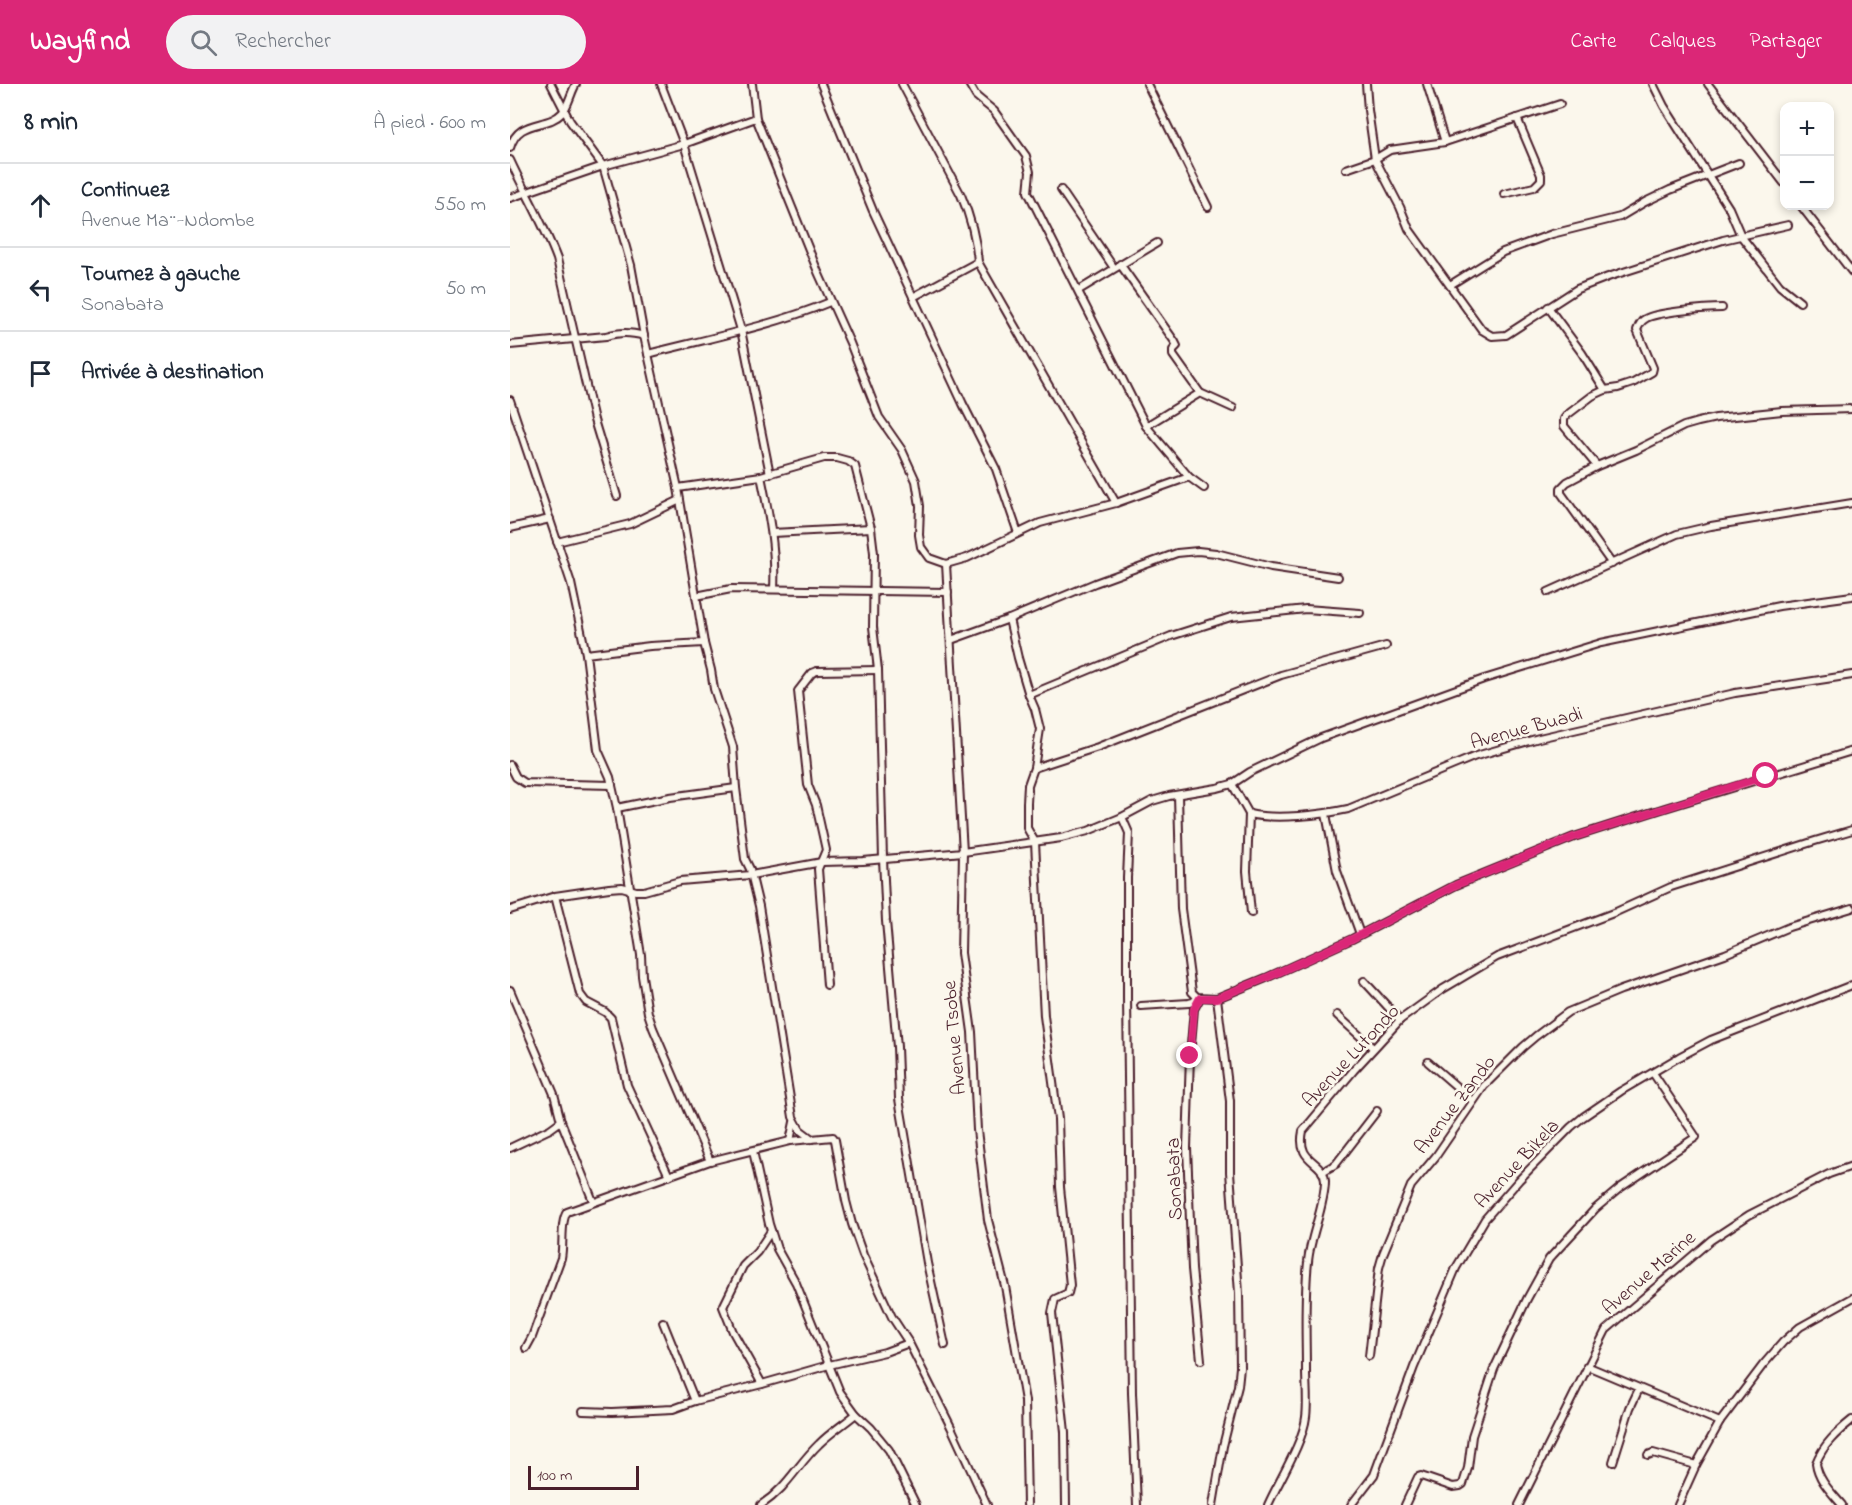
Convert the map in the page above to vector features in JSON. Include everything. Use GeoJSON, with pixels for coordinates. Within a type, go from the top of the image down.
{"type":"FeatureCollection","features":[{"type":"Feature","properties":{"kind":"street"},"geometry":{"type":"LineString","coordinates":[[551,84],[570,121],[603,166],[631,266],[678,488],[704,643],[714,689],[733,747],[745,859],[759,906],[794,1122],[790,1141]]}},
{"type":"Feature","properties":{"kind":"street"},"geometry":{"type":"LineString","coordinates":[[510,148],[516,134],[560,116],[565,111],[576,84]]}},
{"type":"Feature","properties":{"kind":"street"},"geometry":{"type":"LineString","coordinates":[[661,84],[684,144],[741,330],[770,474]]}},
{"type":"Feature","properties":{"kind":"street"},"geometry":{"type":"LineString","coordinates":[[752,84],[756,118],[830,302],[850,343],[879,417],[902,450],[916,481],[920,506],[921,547],[929,558],[946,564],[967,558],[1040,523],[1116,503],[1189,477]]}},
{"type":"Feature","properties":{"kind":"street"},"geometry":{"type":"LineString","coordinates":[[821,84],[873,210],[963,404],[996,468],[1018,533]]}},
{"type":"Feature","properties":{"kind":"street"},"geometry":{"type":"LineString","coordinates":[[902,84],[969,213],[975,235],[978,262],[1116,503]]}},
{"type":"Feature","properties":{"kind":"street"},"geometry":{"type":"LineString","coordinates":[[969,84],[976,96],[1000,118],[1026,156],[1030,172],[1028,192],[1146,426],[1189,477],[1204,488]]}},
{"type":"Feature","properties":{"kind":"street"},"geometry":{"type":"LineString","coordinates":[[1147,84],[1208,207]]}},
{"type":"Feature","properties":{"kind":"street"},"geometry":{"type":"LineString","coordinates":[[1366,84],[1375,159],[1409,229],[1482,330],[1492,336],[1506,334],[1577,289],[1608,277],[1723,240],[1788,225]]}},
{"type":"Feature","properties":{"kind":"street"},"geometry":{"type":"LineString","coordinates":[[1427,84],[1445,142]]}},
{"type":"Feature","properties":{"kind":"street"},"geometry":{"type":"LineString","coordinates":[[1653,84],[1729,208],[1741,236],[1780,286],[1800,302]]}},
{"type":"Feature","properties":{"kind":"street"},"geometry":{"type":"LineString","coordinates":[[1708,84],[1780,177]]}},
{"type":"Feature","properties":{"kind":"street"},"geometry":{"type":"LineString","coordinates":[[1346,170],[1375,159],[1390,150],[1445,142],[1560,104]]}},
{"type":"Feature","properties":{"kind":"street"},"geometry":{"type":"LineString","coordinates":[[510,198],[603,166],[684,144],[756,118]]}},
{"type":"Feature","properties":{"kind":"street"},"geometry":{"type":"LineString","coordinates":[[1504,194],[1534,187],[1541,180],[1541,175],[1517,118]]}},
{"type":"Feature","properties":{"kind":"street"},"geometry":{"type":"LineString","coordinates":[[510,160],[547,233],[557,259],[594,420],[617,496]]}},
{"type":"Feature","properties":{"kind":"street"},"geometry":{"type":"LineString","coordinates":[[1450,285],[1503,252],[1552,234],[1620,217],[1670,189],[1739,162]]}},
{"type":"Feature","properties":{"kind":"street"},"geometry":{"type":"LineString","coordinates":[[1061,190],[1175,342],[1177,346],[1173,350],[1173,355],[1200,393],[1233,408]]}},
{"type":"Feature","properties":{"kind":"street"},"geometry":{"type":"LineString","coordinates":[[1804,210],[1852,272]]}},
{"type":"Feature","properties":{"kind":"street"},"geometry":{"type":"LineString","coordinates":[[1079,290],[1157,243]]}},
{"type":"Feature","properties":{"kind":"street"},"geometry":{"type":"LineString","coordinates":[[913,297],[978,262]]}},
{"type":"Feature","properties":{"kind":"street"},"geometry":{"type":"LineString","coordinates":[[648,354],[741,330],[830,302]]}},
{"type":"Feature","properties":{"kind":"street"},"geometry":{"type":"LineString","coordinates":[[1548,307],[1582,353],[1605,390]]}},
{"type":"Feature","properties":{"kind":"street"},"geometry":{"type":"LineString","coordinates":[[1597,466],[1564,423],[1567,415],[1592,396],[1633,383],[1652,372],[1653,368],[1637,330],[1639,324],[1647,317],[1705,308],[1722,308]]}},
{"type":"Feature","properties":{"kind":"street"},"geometry":{"type":"LineString","coordinates":[[510,345],[617,333],[632,332],[644,336]]}},
{"type":"Feature","properties":{"kind":"street"},"geometry":{"type":"LineString","coordinates":[[1146,426],[1200,393]]}},
{"type":"Feature","properties":{"kind":"street"},"geometry":{"type":"LineString","coordinates":[[510,400],[571,583],[586,654],[598,750],[610,777],[617,808],[648,1013],[710,1161]]}},
{"type":"Feature","properties":{"kind":"street"},"geometry":{"type":"LineString","coordinates":[[1611,564],[1561,493],[1561,488],[1567,482],[1684,426],[1707,420],[1782,411],[1852,409]]}},
{"type":"Feature","properties":{"kind":"street"},"geometry":{"type":"LineString","coordinates":[[678,488],[761,476],[824,458],[837,458],[855,466],[872,528],[873,627],[878,670],[883,859],[899,1099],[927,1263],[945,1345]]}},
{"type":"Feature","properties":{"kind":"street"},"geometry":{"type":"LineString","coordinates":[[761,476],[772,533],[774,589]]}},
{"type":"Feature","properties":{"kind":"street"},"geometry":{"type":"LineString","coordinates":[[557,542],[630,524],[680,500]]}},
{"type":"Feature","properties":{"kind":"street"},"geometry":{"type":"LineString","coordinates":[[1548,592],[1677,534],[1711,526],[1852,503]]}},
{"type":"Feature","properties":{"kind":"street"},"geometry":{"type":"LineString","coordinates":[[510,528],[550,519]]}},
{"type":"Feature","properties":{"kind":"street"},"geometry":{"type":"LineString","coordinates":[[772,533],[872,528]]}},
{"type":"Feature","properties":{"kind":"street"},"geometry":{"type":"LineString","coordinates":[[951,640],[1177,553],[1198,550],[1271,567],[1338,577]]}},
{"type":"Feature","properties":{"kind":"street","name":"Avenue Tsobe"},"geometry":{"type":"LineString","coordinates":[[946,564],[963,852],[961,953],[972,1032],[977,1130],[988,1220],[1005,1286],[1025,1401],[1028,1505]]}},
{"type":"Feature","properties":{"kind":"street"},"geometry":{"type":"LineString","coordinates":[[696,596],[731,589],[948,592]]}},
{"type":"Feature","properties":{"kind":"street"},"geometry":{"type":"LineString","coordinates":[[510,910],[555,896],[609,888],[622,887],[644,891],[681,881],[751,875],[822,862],[863,861],[963,852],[1061,838],[1088,831],[1152,801],[1232,784],[1250,772],[1321,738],[1484,679],[1601,643],[1768,608],[1852,596]]}},
{"type":"Feature","properties":{"kind":"street"},"geometry":{"type":"LineString","coordinates":[[1029,695],[1171,636],[1232,617],[1306,609],[1360,613]]}},
{"type":"Feature","properties":{"kind":"street"},"geometry":{"type":"LineString","coordinates":[[1009,619],[1040,729],[1034,768],[1028,785],[1027,828],[1035,842],[1044,1016],[1058,1119],[1060,1187],[1070,1285],[1068,1293],[1054,1299],[1052,1312],[1065,1432],[1066,1505]]}},
{"type":"Feature","properties":{"kind":"street"},"geometry":{"type":"LineString","coordinates":[[586,654],[650,646],[704,643]]}},
{"type":"Feature","properties":{"kind":"street"},"geometry":{"type":"LineString","coordinates":[[1034,768],[1098,747],[1281,675],[1386,646]]}},
{"type":"Feature","properties":{"kind":"street"},"geometry":{"type":"LineString","coordinates":[[827,985],[818,869],[826,850],[816,805],[808,785],[798,691],[812,673],[817,671],[878,670]]}},
{"type":"Feature","properties":{"kind":"street","name":"Avenue Buadi"},"geometry":{"type":"LineString","coordinates":[[1249,814],[1271,818],[1326,814],[1348,809],[1476,756],[1539,738],[1735,693],[1852,675]]}},
{"type":"Feature","properties":{"kind":"street"},"geometry":{"type":"LineString","coordinates":[[1141,1006],[1189,1003],[1199,998],[1214,998],[1266,978],[1360,934],[1456,885],[1574,837],[1852,751]]}},
{"type":"Feature","properties":{"kind":"street"},"geometry":{"type":"LineString","coordinates":[[510,765],[516,777],[525,783],[612,785]]}},
{"type":"Feature","properties":{"kind":"street"},"geometry":{"type":"LineString","coordinates":[[1232,784],[1249,814],[1247,871],[1251,913]]}},
{"type":"Feature","properties":{"kind":"street"},"geometry":{"type":"LineString","coordinates":[[617,808],[670,797],[736,788]]}},
{"type":"Feature","properties":{"kind":"street"},"geometry":{"type":"LineString","coordinates":[[1178,795],[1181,909],[1192,992],[1199,998]]}},
{"type":"Feature","properties":{"kind":"street"},"geometry":{"type":"LineString","coordinates":[[1326,814],[1337,871],[1360,934]]}},
{"type":"Feature","properties":{"kind":"street"},"geometry":{"type":"LineString","coordinates":[[1122,817],[1129,833],[1127,998],[1132,1393],[1137,1505]]}},
{"type":"Feature","properties":{"kind":"street","name":"Avenue Lutondo"},"geometry":{"type":"LineString","coordinates":[[1322,1172],[1303,1152],[1300,1143],[1303,1131],[1373,1048],[1400,1020],[1443,989],[1497,957],[1616,912],[1671,887],[1852,830]]}},
{"type":"Feature","properties":{"kind":"street"},"geometry":{"type":"LineString","coordinates":[[555,896],[580,994],[585,1002],[605,1012],[611,1018],[627,1085],[669,1176]]}},
{"type":"Feature","properties":{"kind":"street","name":"Avenue Zando"},"geometry":{"type":"LineString","coordinates":[[1369,1356],[1379,1268],[1411,1186],[1436,1156],[1484,1086],[1523,1047],[1568,1012],[1621,990],[1725,954],[1789,927],[1852,908]]}},
{"type":"Feature","properties":{"kind":"street"},"geometry":{"type":"LineString","coordinates":[[1364,981],[1400,1020]]}},
{"type":"Feature","properties":{"kind":"street","name":"Avenue Bikela"},"geometry":{"type":"LineString","coordinates":[[1351,1505],[1374,1475],[1435,1315],[1456,1268],[1485,1219],[1519,1180],[1571,1127],[1621,1091],[1653,1072],[1711,1040],[1852,985]]}},
{"type":"Feature","properties":{"kind":"street"},"geometry":{"type":"LineString","coordinates":[[510,990],[554,1094],[561,1122],[593,1202]]}},
{"type":"Feature","properties":{"kind":"street","name":"Sonabata"},"geometry":{"type":"LineString","coordinates":[[1199,998],[1194,1009],[1190,1056],[1187,1148],[1192,1269],[1201,1360]]}},
{"type":"Feature","properties":{"kind":"street"},"geometry":{"type":"LineString","coordinates":[[1213,1505],[1240,1367],[1237,1260],[1230,1172],[1230,1101],[1214,998]]}},
{"type":"Feature","properties":{"kind":"street"},"geometry":{"type":"LineString","coordinates":[[1338,1015],[1373,1048]]}},
{"type":"Feature","properties":{"kind":"street"},"geometry":{"type":"LineString","coordinates":[[1428,1062],[1473,1101]]}},
{"type":"Feature","properties":{"kind":"street"},"geometry":{"type":"LineString","coordinates":[[1405,1505],[1418,1477],[1453,1487],[1463,1484],[1469,1462],[1472,1436],[1494,1369],[1549,1259],[1595,1209],[1620,1188],[1696,1137],[1653,1072]]}},
{"type":"Feature","properties":{"kind":"street"},"geometry":{"type":"LineString","coordinates":[[1268,1505],[1298,1443],[1306,1418],[1306,1278],[1310,1247],[1324,1185],[1322,1172],[1336,1164],[1377,1111]]}},
{"type":"Feature","properties":{"kind":"street"},"geometry":{"type":"LineString","coordinates":[[510,1148],[561,1122]]}},
{"type":"Feature","properties":{"kind":"street"},"geometry":{"type":"LineString","coordinates":[[794,1122],[812,1139]]}},
{"type":"Feature","properties":{"kind":"street"},"geometry":{"type":"LineString","coordinates":[[526,1348],[561,1258],[564,1246],[564,1217],[572,1209],[710,1161],[790,1141],[835,1138],[848,1208],[863,1255],[892,1317],[909,1343],[951,1427],[987,1505]]}},
{"type":"Feature","properties":{"kind":"street"},"geometry":{"type":"LineString","coordinates":[[753,1151],[777,1249],[796,1283],[840,1392],[856,1414],[889,1450],[916,1505]]}},
{"type":"Feature","properties":{"kind":"street","name":"Avenue Marine"},"geometry":{"type":"LineString","coordinates":[[1519,1505],[1606,1330],[1711,1240],[1749,1215],[1792,1192],[1852,1166]]}},
{"type":"Feature","properties":{"kind":"street"},"geometry":{"type":"LineString","coordinates":[[762,1384],[733,1332],[723,1307],[743,1266],[757,1252],[771,1231]]}},
{"type":"Feature","properties":{"kind":"street"},"geometry":{"type":"LineString","coordinates":[[1678,1505],[1720,1422],[1763,1365],[1800,1327],[1852,1298]]}},
{"type":"Feature","properties":{"kind":"street"},"geometry":{"type":"LineString","coordinates":[[663,1322],[695,1401]]}},
{"type":"Feature","properties":{"kind":"street"},"geometry":{"type":"LineString","coordinates":[[583,1411],[612,1412],[682,1407],[695,1401],[885,1352],[909,1343]]}},
{"type":"Feature","properties":{"kind":"street"},"geometry":{"type":"LineString","coordinates":[[1587,1366],[1720,1422]]}},
{"type":"Feature","properties":{"kind":"street"},"geometry":{"type":"LineString","coordinates":[[1613,1462],[1630,1408],[1639,1389]]}},
{"type":"Feature","properties":{"kind":"street"},"geometry":{"type":"LineString","coordinates":[[761,1505],[787,1484],[819,1444],[856,1414]]}},
{"type":"Feature","properties":{"kind":"street"},"geometry":{"type":"LineString","coordinates":[[1842,1505],[1825,1485],[1816,1463],[1824,1448],[1852,1420]]}},
{"type":"Feature","properties":{"kind":"street"},"geometry":{"type":"LineString","coordinates":[[1648,1455],[1653,1454],[1696,1466]]}},
{"type":"Feature","properties":{"kind":"route"},"geometry":{"type":"LineString","coordinates":[[1190,1056],[1194,1009],[1200,998],[1217,998],[1266,978],[1352,939],[1456,885],[1574,837],[1766,776]]}}]}
